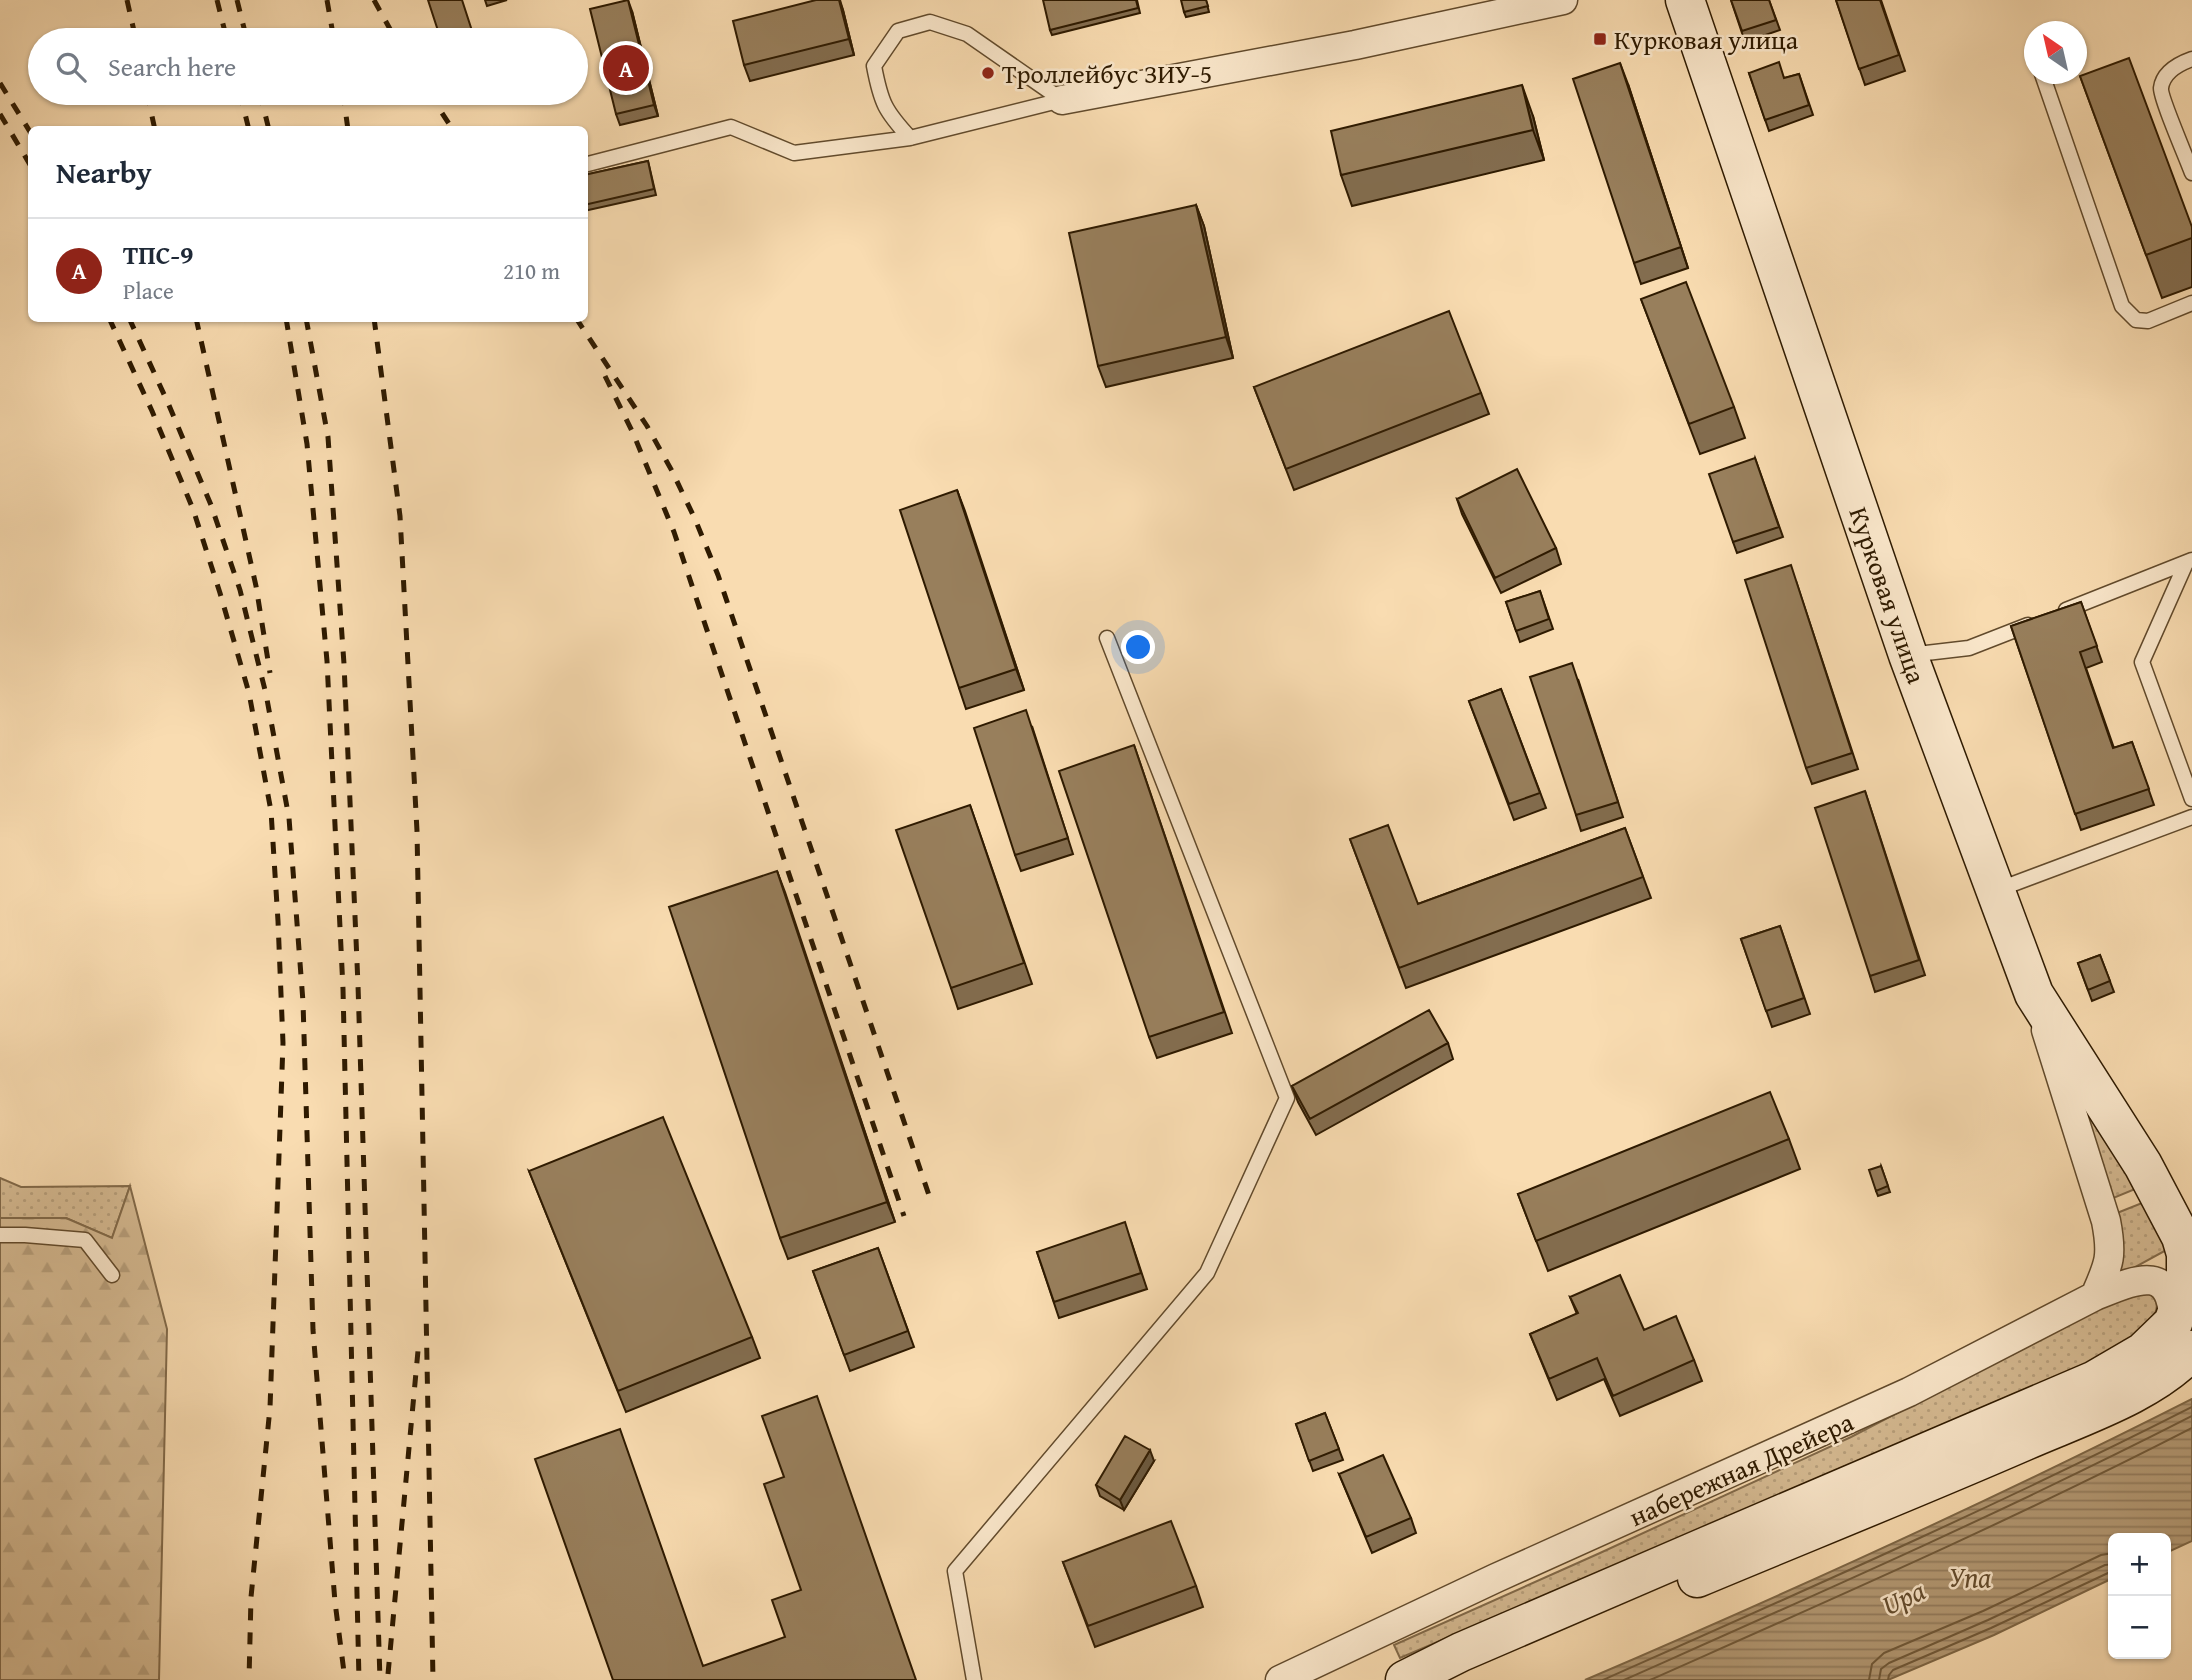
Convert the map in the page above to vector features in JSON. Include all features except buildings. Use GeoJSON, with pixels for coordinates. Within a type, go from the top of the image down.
{"type":"FeatureCollection","features":[{"type":"Feature","properties":{"kind":"main road","name":"Курковая улица"},"geometry":{"type":"LineString","coordinates":[[1685,0],[1908,655],[2035,994],[2143,1165]]}},
{"type":"Feature","properties":{"kind":"main road"},"geometry":{"type":"LineString","coordinates":[[2143,1165],[2161,1182],[2192,1201]]}},
{"type":"Feature","properties":{"kind":"main road"},"geometry":{"type":"LineString","coordinates":[[1405,1680],[1467,1669],[2095,1380],[2143,1352],[2183,1336],[2182,1298],[2186,1279],[2186,1254],[2181,1237],[2143,1165]]}},
{"type":"Feature","properties":{"kind":"street"},"geometry":{"type":"LineString","coordinates":[[1062,100],[1355,45],[1553,1]]}},
{"type":"Feature","properties":{"kind":"street"},"geometry":{"type":"LineString","coordinates":[[2035,994],[2106,1221],[2110,1243],[2109,1264],[2095,1296]]}},
{"type":"Feature","properties":{"kind":"street","name":"набережная Дрейера"},"geometry":{"type":"LineString","coordinates":[[1280,1680],[1496,1578],[1909,1392],[2095,1296],[2140,1280],[2157,1281],[2167,1290],[2183,1336]]}},
{"type":"Feature","properties":{"kind":"lane"},"geometry":{"type":"LineString","coordinates":[[910,138],[889,115],[879,92],[874,66],[898,31],[930,22],[967,34],[1062,100]]}},
{"type":"Feature","properties":{"kind":"lane"},"geometry":{"type":"LineString","coordinates":[[2192,59],[2166,74],[2161,90],[2192,173]]}},
{"type":"Feature","properties":{"kind":"lane"},"geometry":{"type":"LineString","coordinates":[[2045,84],[2122,306],[2136,320],[2148,321],[2192,303]]}},
{"type":"Feature","properties":{"kind":"lane"},"geometry":{"type":"LineString","coordinates":[[588,164],[731,127],[794,153],[910,138],[1062,100]]}},
{"type":"Feature","properties":{"kind":"lane"},"geometry":{"type":"LineString","coordinates":[[1908,655],[1969,648],[2189,562]]}},
{"type":"Feature","properties":{"kind":"lane"},"geometry":{"type":"LineString","coordinates":[[2189,562],[2142,662],[2192,799]]}},
{"type":"Feature","properties":{"kind":"lane"},"geometry":{"type":"LineString","coordinates":[[974,1680],[955,1571],[1208,1273],[1287,1098],[1107,638]]}},
{"type":"Feature","properties":{"kind":"lane"},"geometry":{"type":"LineString","coordinates":[[1996,891],[2192,817]]}},
{"type":"Feature","properties":{"kind":"lane"},"geometry":{"type":"LineString","coordinates":[[0,1235],[85,1240],[112,1275]]}},
{"type":"Feature","properties":{"kind":"green space"},"geometry":{"type":"Polygon","coordinates":[[[2071,1070],[2140,1187],[2111,1199],[2071,1070]]]}},
{"type":"Feature","properties":{"kind":"green space"},"geometry":{"type":"Polygon","coordinates":[[[0,1178],[21,1187],[130,1186],[112,1238],[66,1218],[0,1218],[0,1178]]]}},
{"type":"Feature","properties":{"kind":"green space"},"geometry":{"type":"Polygon","coordinates":[[[130,1186],[167,1329],[159,1680],[0,1680],[0,1218],[66,1218],[112,1238],[130,1186]]]}},
{"type":"Feature","properties":{"kind":"green space"},"geometry":{"type":"Polygon","coordinates":[[[2147,1201],[2170,1248],[2117,1277],[2117,1213],[2147,1201]]]}},
{"type":"Feature","properties":{"kind":"green space"},"geometry":{"type":"Polygon","coordinates":[[[2133,1290],[2146,1292],[2154,1298],[2156,1311],[2151,1320],[2132,1337],[2089,1363],[1400,1658],[1394,1645],[1851,1437],[2133,1290]]]}},
{"type":"Feature","properties":{"kind":"water","name":"Упа"},"geometry":{"type":"Polygon","coordinates":[[[2192,1399],[2192,1541],[2171,1551],[2171,1533],[2108,1533],[2108,1580],[1994,1635],[1888,1680],[1585,1680],[1891,1544],[2192,1399]]]}},
{"type":"Feature","properties":{"kind":"railway"},"geometry":{"type":"LineString","coordinates":[[127,0],[133,28]]}},
{"type":"Feature","properties":{"kind":"railway"},"geometry":{"type":"LineString","coordinates":[[217,0],[224,28]]}},
{"type":"Feature","properties":{"kind":"railway"},"geometry":{"type":"LineString","coordinates":[[237,0],[244,28]]}},
{"type":"Feature","properties":{"kind":"railway"},"geometry":{"type":"LineString","coordinates":[[327,0],[332,28]]}},
{"type":"Feature","properties":{"kind":"railway"},"geometry":{"type":"LineString","coordinates":[[374,0],[389,28]]}},
{"type":"Feature","properties":{"kind":"railway"},"geometry":{"type":"LineString","coordinates":[[0,83],[28,128]]}},
{"type":"Feature","properties":{"kind":"railway"},"geometry":{"type":"LineString","coordinates":[[150,105],[154,126]]}},
{"type":"Feature","properties":{"kind":"railway"},"geometry":{"type":"LineString","coordinates":[[243,105],[248,126]]}},
{"type":"Feature","properties":{"kind":"railway"},"geometry":{"type":"LineString","coordinates":[[263,105],[268,126]]}},
{"type":"Feature","properties":{"kind":"railway"},"geometry":{"type":"LineString","coordinates":[[345,105],[347,126]]}},
{"type":"Feature","properties":{"kind":"railway"},"geometry":{"type":"LineString","coordinates":[[437,105],[450,126]]}},
{"type":"Feature","properties":{"kind":"railway"},"geometry":{"type":"LineString","coordinates":[[0,114],[28,161]]}},
{"type":"Feature","properties":{"kind":"railway"},"geometry":{"type":"LineString","coordinates":[[111,322],[193,509],[249,693],[271,811],[283,1043],[270,1408],[251,1597],[249,1680]]}},
{"type":"Feature","properties":{"kind":"railway"},"geometry":{"type":"LineString","coordinates":[[131,322],[211,505],[240,590],[266,694],[289,818],[303,1002],[313,1330],[335,1602],[345,1680]]}},
{"type":"Feature","properties":{"kind":"railway"},"geometry":{"type":"LineString","coordinates":[[197,322],[256,586],[270,673]]}},
{"type":"Feature","properties":{"kind":"railway"},"geometry":{"type":"LineString","coordinates":[[287,322],[307,444],[327,661],[343,989],[359,1680]]}},
{"type":"Feature","properties":{"kind":"railway"},"geometry":{"type":"LineString","coordinates":[[307,322],[328,437],[344,664],[358,985],[380,1680]]}},
{"type":"Feature","properties":{"kind":"railway"},"geometry":{"type":"LineString","coordinates":[[375,322],[400,516],[417,831],[433,1680]]}},
{"type":"Feature","properties":{"kind":"railway"},"geometry":{"type":"LineString","coordinates":[[579,322],[647,426],[672,471],[718,575],[932,1204]]}},
{"type":"Feature","properties":{"kind":"railway"},"geometry":{"type":"LineString","coordinates":[[605,376],[633,433],[674,532],[904,1216]]}},
{"type":"Feature","properties":{"kind":"railway"},"geometry":{"type":"LineString","coordinates":[[388,1674],[419,1340]]}},
{"type":"Feature","properties":{"kind":"place","name":"Курковая улица"},"geometry":{"type":"Point","coordinates":[1600,39]}},
{"type":"Feature","properties":{"kind":"place","name":"ТПС-9"},"geometry":{"type":"Point","coordinates":[626,68]}},
{"type":"Feature","properties":{"kind":"place","name":"Троллейбус ЗИУ-5"},"geometry":{"type":"Point","coordinates":[988,73]}},
{"type":"Feature","properties":{"kind":"water label","name":"Upa"},"geometry":{"type":"Point","coordinates":[1903,1597]}}]}
